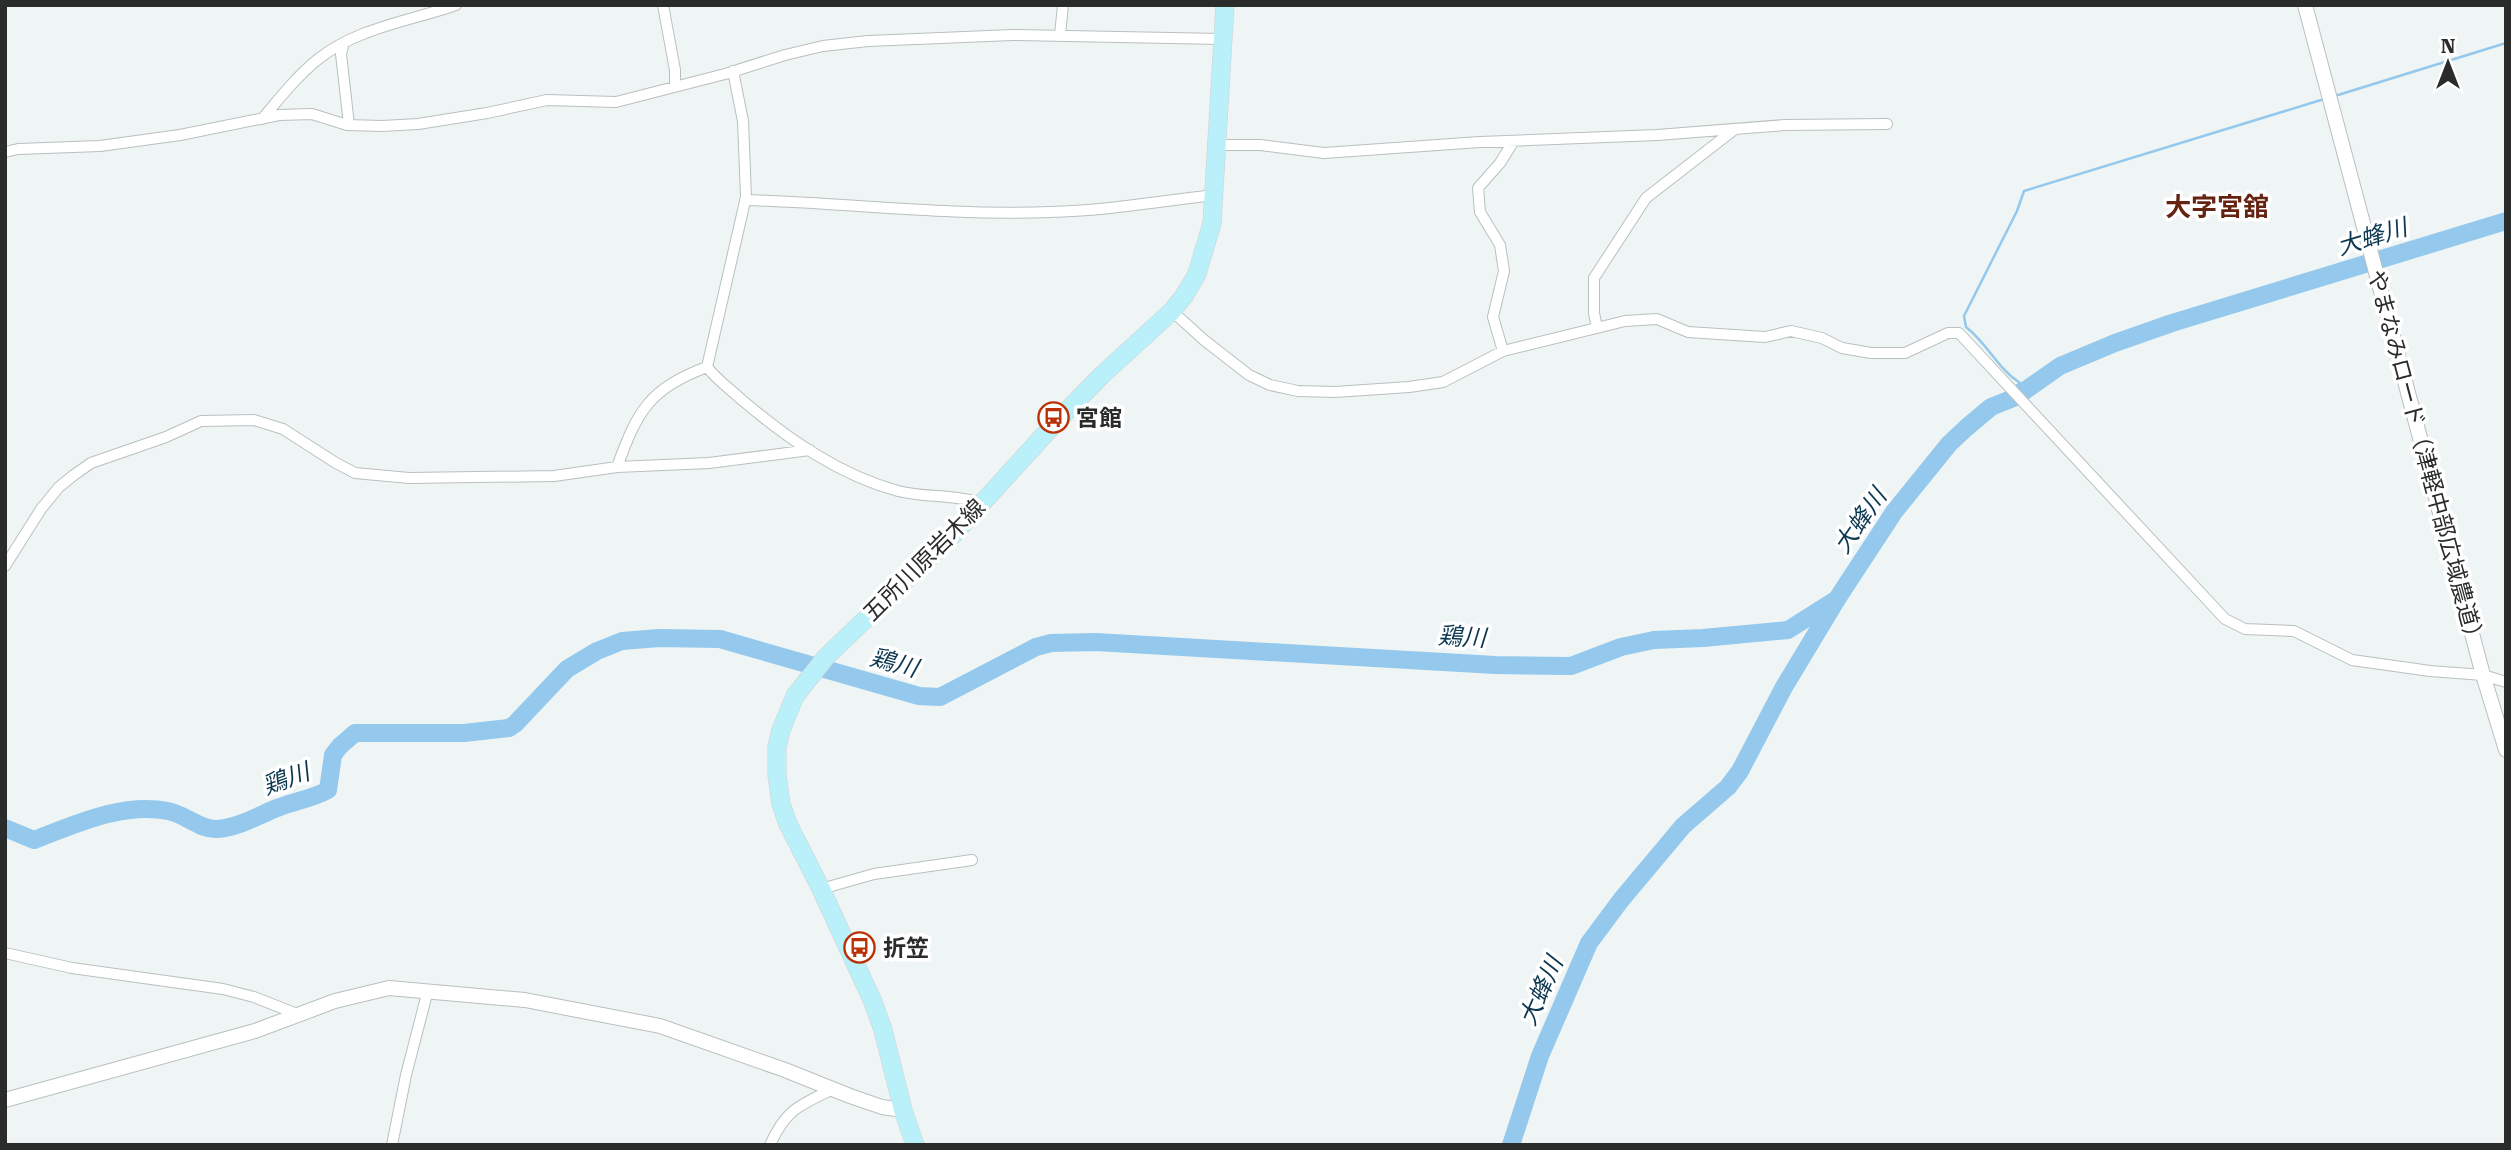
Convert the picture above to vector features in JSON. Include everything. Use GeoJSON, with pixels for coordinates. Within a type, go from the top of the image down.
{"type":"FeatureCollection","features":[{"type":"Feature","properties":{"kind":"main road","name":"五所川原岩木線"},"geometry":{"type":"LineString","coordinates":[[915,1145],[876,1012],[781,804],[777,775],[778,747],[784,722],[795,696],[826,657],[953,535],[1070,407],[1172,311],[1197,274],[1212,223],[1215,195],[1225,5]]}},
{"type":"Feature","properties":{"kind":"street"},"geometry":{"type":"LineString","coordinates":[[262,119],[292,82],[319,58],[344,43],[392,24],[456,5]]}},
{"type":"Feature","properties":{"kind":"street"},"geometry":{"type":"LineString","coordinates":[[663,5],[675,70],[675,85]]}},
{"type":"Feature","properties":{"kind":"street"},"geometry":{"type":"LineString","coordinates":[[1060,35],[1063,5]]}},
{"type":"Feature","properties":{"kind":"street","name":"やまなみロード（津軽中部広域農道）"},"geometry":{"type":"LineString","coordinates":[[2305,5],[2483,675],[2506,750]]}},
{"type":"Feature","properties":{"kind":"street"},"geometry":{"type":"LineString","coordinates":[[5,152],[18,149],[100,146],[180,135],[279,116],[312,114],[349,124],[382,126],[418,124],[547,100],[616,102],[785,55],[823,46],[868,41],[952,36],[1060,35],[1222,39]]}},
{"type":"Feature","properties":{"kind":"street"},"geometry":{"type":"LineString","coordinates":[[344,43],[341,54],[349,124]]}},
{"type":"Feature","properties":{"kind":"street"},"geometry":{"type":"LineString","coordinates":[[707,367],[745,200],[743,121],[733,71]]}},
{"type":"Feature","properties":{"kind":"street"},"geometry":{"type":"LineString","coordinates":[[1218,145],[1261,145],[1324,153],[1480,142],[1657,135],[1785,125],[1887,124]]}},
{"type":"Feature","properties":{"kind":"street"},"geometry":{"type":"LineString","coordinates":[[1597,328],[1594,278],[1646,198],[1734,129]]}},
{"type":"Feature","properties":{"kind":"street"},"geometry":{"type":"LineString","coordinates":[[1503,351],[1493,317],[1504,271],[1500,245],[1480,212],[1478,188],[1500,163],[1513,142]]}},
{"type":"Feature","properties":{"kind":"street"},"geometry":{"type":"LineString","coordinates":[[745,200],[833,203],[939,212],[1052,212],[1215,195]]}},
{"type":"Feature","properties":{"kind":"street"},"geometry":{"type":"LineString","coordinates":[[1172,311],[1249,375],[1270,385],[1298,391],[1335,392],[1443,382],[1503,351],[1625,321],[1657,319],[1688,332],[1765,337],[1791,331],[1822,338],[1842,348],[1871,354],[1905,354],[1948,333],[1959,333],[2225,619],[2245,629],[2294,631],[2352,660],[2483,675],[2506,682]]}},
{"type":"Feature","properties":{"kind":"street"},"geometry":{"type":"LineString","coordinates":[[707,367],[763,417],[848,473],[900,492],[963,496],[982,503]]}},
{"type":"Feature","properties":{"kind":"street"},"geometry":{"type":"LineString","coordinates":[[617,467],[630,433],[646,404],[662,389],[707,367]]}},
{"type":"Feature","properties":{"kind":"street"},"geometry":{"type":"LineString","coordinates":[[5,566],[41,509],[59,487],[74,475],[91,463],[166,437],[201,421],[254,420],[284,429],[336,463],[367,475],[409,478],[524,478],[617,467],[709,463],[810,450]]}},
{"type":"Feature","properties":{"kind":"street"},"geometry":{"type":"LineString","coordinates":[[821,889],[874,874],[972,860]]}},
{"type":"Feature","properties":{"kind":"street"},"geometry":{"type":"LineString","coordinates":[[5,953],[72,968],[223,989],[254,997],[298,1014]]}},
{"type":"Feature","properties":{"kind":"street"},"geometry":{"type":"LineString","coordinates":[[5,1100],[255,1031],[358,994],[388,988],[525,1000],[660,1026],[739,1052],[882,1107],[903,1110]]}},
{"type":"Feature","properties":{"kind":"street"},"geometry":{"type":"LineString","coordinates":[[392,1145],[406,1075],[428,990]]}},
{"type":"Feature","properties":{"kind":"street"},"geometry":{"type":"LineString","coordinates":[[771,1145],[786,1116],[797,1106],[833,1089]]}},
{"type":"Feature","properties":{"kind":"waterway"},"geometry":{"type":"LineString","coordinates":[[2338,95],[2506,43]]}},
{"type":"Feature","properties":{"kind":"waterway"},"geometry":{"type":"LineString","coordinates":[[2015,387],[2020,383],[2005,371],[1966,327],[1964,316],[2017,211],[2024,191],[2321,100]]}},
{"type":"Feature","properties":{"kind":"waterway","name":"大蜂川"},"geometry":{"type":"LineString","coordinates":[[1511,1145],[1540,1056],[1589,943],[1683,826],[1728,787],[1740,771],[1784,687],[1894,512],[1949,444],[1966,428],[1991,407],[2016,397],[2060,366],[2115,343],[2172,323],[2506,221]]}},
{"type":"Feature","properties":{"kind":"waterway","name":"大蜂川"},"geometry":{"type":"LineString","coordinates":[[1991,407],[2010,391]]}},
{"type":"Feature","properties":{"kind":"waterway","name":"鶏川"},"geometry":{"type":"LineString","coordinates":[[5,828],[34,840],[100,816],[134,809],[168,811],[211,829],[233,826],[328,790],[333,755],[355,733],[464,733],[509,728],[567,669],[597,651],[622,641],[659,638],[720,639],[919,696],[940,697],[1036,647],[1051,643],[1096,642],[1495,665],[1571,666],[1621,647],[1654,640],[1788,630],[1837,599]]}},
{"type":"Feature","properties":{"kind":"place","name":"宮館"},"geometry":{"type":"Point","coordinates":[1053,418]}},
{"type":"Feature","properties":{"kind":"place","name":"折笠"},"geometry":{"type":"Point","coordinates":[860,948]}},
{"type":"Feature","properties":{"kind":"district","name":"大字宮舘"},"geometry":{"type":"Point","coordinates":[2217,207]}}]}
